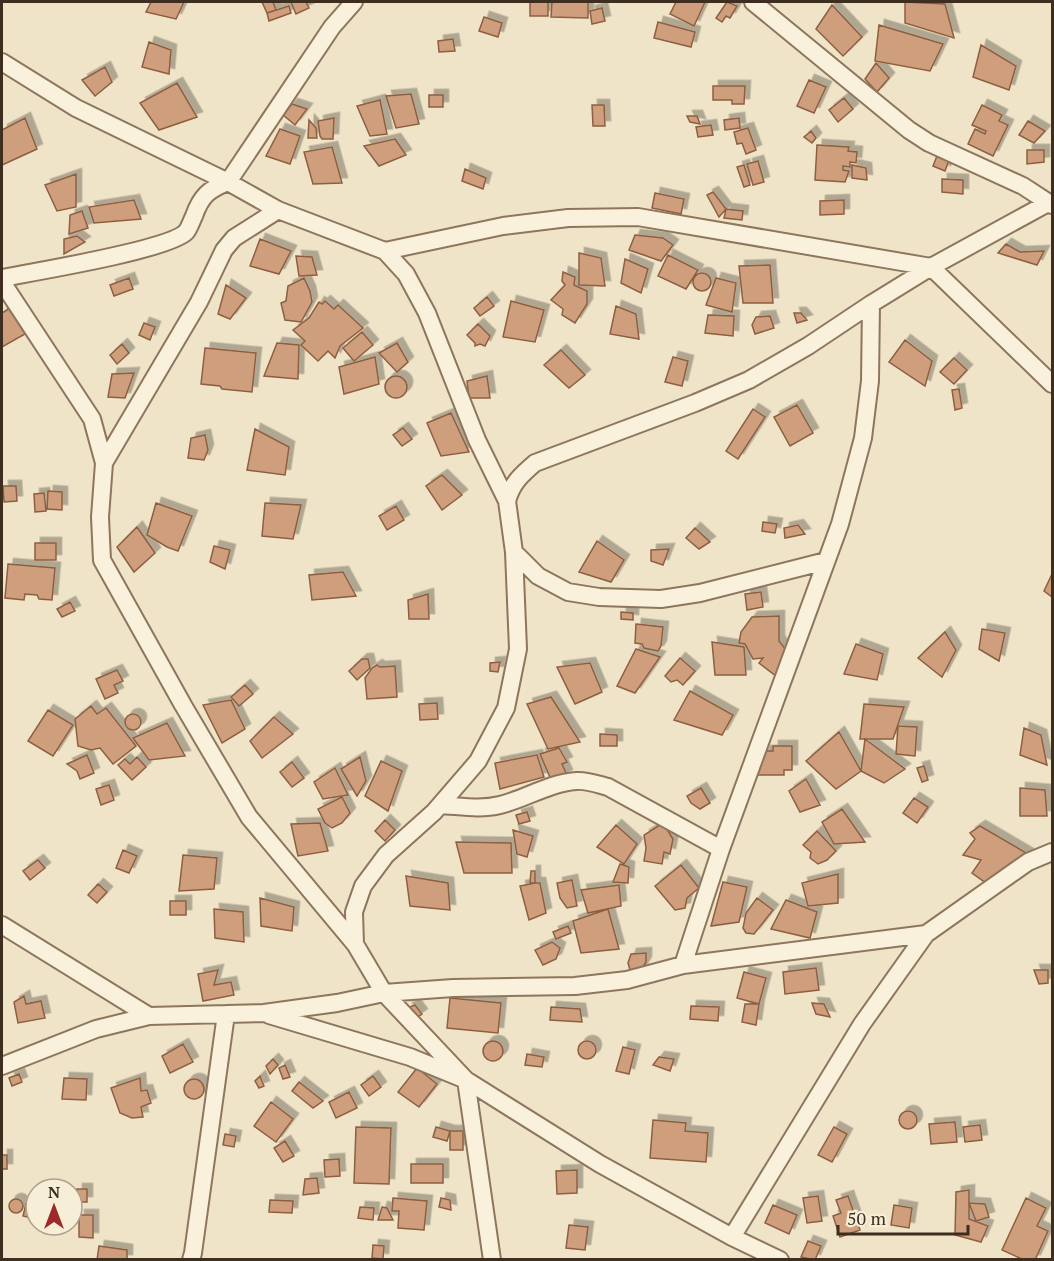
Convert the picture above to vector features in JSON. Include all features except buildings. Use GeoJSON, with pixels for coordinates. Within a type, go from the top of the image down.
{"type":"FeatureCollection","features":[{"type":"Feature","properties":{"kind":"street"},"geometry":{"type":"LineString","coordinates":[[354,2],[332,27],[228,182],[212,188],[203,197],[186,232],[164,244],[2,280],[92,419],[104,463],[100,518],[102,560],[183,705],[249,817],[355,944],[384,993],[466,1080],[492,1260]]}},
{"type":"Feature","properties":{"kind":"street"},"geometry":{"type":"LineString","coordinates":[[507,501],[511,488],[519,477],[535,463],[695,403],[749,380],[808,346],[931,267],[1050,204],[1023,186],[929,143],[909,130],[764,5]]}},
{"type":"Feature","properties":{"kind":"street"},"geometry":{"type":"LineString","coordinates":[[2,62],[76,108],[228,182],[278,210],[385,251],[406,274],[428,313],[477,440],[507,501],[514,552],[518,649],[506,708],[478,761],[440,805],[386,855],[363,886],[354,912],[355,944]]}},
{"type":"Feature","properties":{"kind":"street"},"geometry":{"type":"LineString","coordinates":[[104,463],[199,302],[224,250],[234,238],[278,210]]}},
{"type":"Feature","properties":{"kind":"street"},"geometry":{"type":"LineString","coordinates":[[385,251],[503,225],[568,218],[638,217],[931,267],[1053,384]]}},
{"type":"Feature","properties":{"kind":"street"},"geometry":{"type":"LineString","coordinates":[[683,965],[721,849],[840,524],[863,438],[870,381],[872,304]]}},
{"type":"Feature","properties":{"kind":"street"},"geometry":{"type":"LineString","coordinates":[[514,552],[538,576],[568,592],[599,597],[661,599],[700,593],[826,561]]}},
{"type":"Feature","properties":{"kind":"street"},"geometry":{"type":"LineString","coordinates":[[440,805],[484,808],[502,805],[537,791],[575,781],[590,782],[608,787],[721,849]]}},
{"type":"Feature","properties":{"kind":"street"},"geometry":{"type":"LineString","coordinates":[[732,1236],[862,1024],[926,934],[1028,862],[1053,852]]}},
{"type":"Feature","properties":{"kind":"street"},"geometry":{"type":"LineString","coordinates":[[2,925],[149,1016]]}},
{"type":"Feature","properties":{"kind":"street"},"geometry":{"type":"LineString","coordinates":[[2,1066],[96,1029],[149,1016],[264,1013],[337,1003],[384,993],[477,987],[575,986],[627,980],[683,965],[926,934]]}},
{"type":"Feature","properties":{"kind":"street"},"geometry":{"type":"LineString","coordinates":[[264,1013],[410,1057],[466,1080],[600,1164],[780,1260]]}},
{"type":"Feature","properties":{"kind":"street"},"geometry":{"type":"LineString","coordinates":[[190,1260],[193,1253],[226,1014]]}}]}
